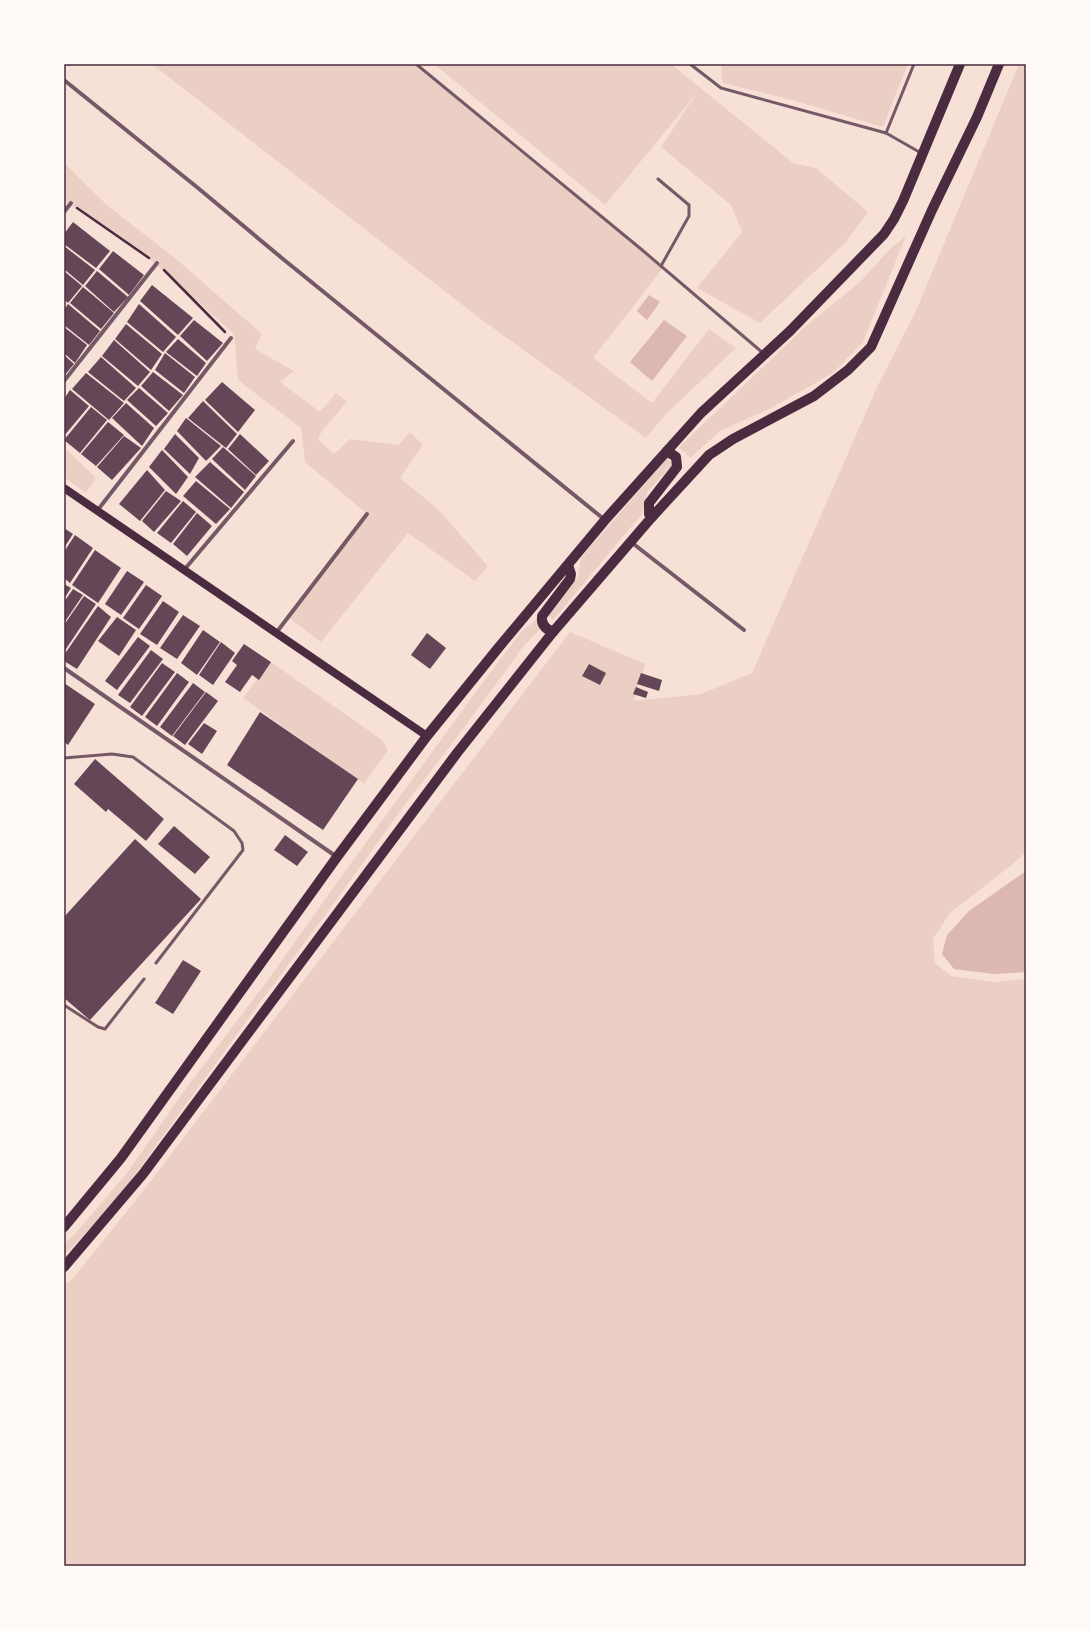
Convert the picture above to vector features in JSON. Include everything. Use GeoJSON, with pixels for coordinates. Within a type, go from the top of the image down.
{"type":"FeatureCollection","features":[{"type":"Feature","properties":{"kind":"main road"},"geometry":{"type":"LineString","coordinates":[[64,1227],[122,1158],[337,857],[427,736],[605,520],[701,413],[790,331],[884,234],[903,202],[960,64]]}},
{"type":"Feature","properties":{"kind":"main road"},"geometry":{"type":"LineString","coordinates":[[64,1267],[143,1174],[457,753],[552,632],[652,517],[708,454],[733,438],[814,396],[848,370],[871,347],[932,210],[976,118],[999,64]]}},
{"type":"Feature","properties":{"kind":"main road"},"geometry":{"type":"LineString","coordinates":[[652,517],[649,514],[649,503],[677,466],[676,457],[667,450]]}},
{"type":"Feature","properties":{"kind":"main road"},"geometry":{"type":"LineString","coordinates":[[64,488],[427,736]]}},
{"type":"Feature","properties":{"kind":"main road"},"geometry":{"type":"LineString","coordinates":[[552,632],[543,625],[542,616],[570,579],[571,574],[568,565]]}},
{"type":"Feature","properties":{"kind":"street"},"geometry":{"type":"LineString","coordinates":[[64,80],[198,188],[283,260],[605,520]]}},
{"type":"Feature","properties":{"kind":"street"},"geometry":{"type":"LineString","coordinates":[[64,212],[71,204]]}},
{"type":"Feature","properties":{"kind":"street"},"geometry":{"type":"LineString","coordinates":[[64,381],[157,263]]}},
{"type":"Feature","properties":{"kind":"street"},"geometry":{"type":"LineString","coordinates":[[97,511],[231,338]]}},
{"type":"Feature","properties":{"kind":"street"},"geometry":{"type":"LineString","coordinates":[[184,570],[293,441]]}},
{"type":"Feature","properties":{"kind":"street"},"geometry":{"type":"LineString","coordinates":[[276,633],[367,514]]}},
{"type":"Feature","properties":{"kind":"street"},"geometry":{"type":"LineString","coordinates":[[631,542],[744,630]]}},
{"type":"Feature","properties":{"kind":"street"},"geometry":{"type":"LineString","coordinates":[[64,668],[337,857]]}},
{"type":"Feature","properties":{"kind":"lane"},"geometry":{"type":"LineString","coordinates":[[416,64],[661,266],[765,354]]}},
{"type":"Feature","properties":{"kind":"lane"},"geometry":{"type":"LineString","coordinates":[[690,64],[721,88],[886,133],[923,154]]}},
{"type":"Feature","properties":{"kind":"lane"},"geometry":{"type":"LineString","coordinates":[[886,133],[914,64]]}},
{"type":"Feature","properties":{"kind":"lane"},"geometry":{"type":"LineString","coordinates":[[658,179],[689,205],[689,216],[661,266]]}},
{"type":"Feature","properties":{"kind":"lane"},"geometry":{"type":"LineString","coordinates":[[64,758],[112,754],[133,757],[234,830],[242,843],[243,850],[156,963]]}},
{"type":"Feature","properties":{"kind":"lane"},"geometry":{"type":"LineString","coordinates":[[64,1005],[98,1027],[105,1029],[144,979]]}},
{"type":"Feature","properties":{"kind":"shaded area"},"geometry":{"type":"Polygon","coordinates":[[[152,64],[413,64],[663,268],[593,358],[652,403],[709,329],[736,348],[665,415],[646,438],[482,320],[152,64]]]}},
{"type":"Feature","properties":{"kind":"shaded area"},"geometry":{"type":"Polygon","coordinates":[[[434,64],[671,64],[793,163],[816,168],[868,212],[845,243],[760,323],[697,288],[742,232],[731,205],[661,147],[697,93],[605,205],[434,64]]]}},
{"type":"Feature","properties":{"kind":"shaded area"},"geometry":{"type":"Polygon","coordinates":[[[722,64],[908,64],[883,127],[792,100],[723,83],[721,75],[722,64]]]}},
{"type":"Feature","properties":{"kind":"shaded area"},"geometry":{"type":"Polygon","coordinates":[[[1019,64],[1026,64],[1026,852],[950,913],[933,939],[935,963],[951,976],[993,982],[1026,979],[1026,1566],[64,1566],[64,1286],[74,1277],[136,1200],[570,632],[645,664],[634,701],[701,694],[752,673],[877,387],[915,313],[1019,64]]]}},
{"type":"Feature","properties":{"kind":"shaded area"},"geometry":{"type":"Polygon","coordinates":[[[64,163],[108,206],[175,258],[262,334],[255,349],[294,371],[280,382],[320,412],[336,393],[347,402],[322,431],[318,439],[334,454],[350,439],[399,445],[410,432],[423,445],[400,478],[439,510],[488,566],[475,581],[408,533],[321,642],[288,617],[367,514],[305,462],[301,428],[238,380],[234,334],[156,264],[64,200],[64,163]]]}},
{"type":"Feature","properties":{"kind":"shaded area"},"geometry":{"type":"Polygon","coordinates":[[[906,236],[863,342],[833,373],[771,408],[720,431],[690,458],[679,447],[807,325],[860,282],[891,248],[906,236]]]}},
{"type":"Feature","properties":{"kind":"shaded area"},"geometry":{"type":"Polygon","coordinates":[[[649,295],[660,302],[647,320],[637,311],[649,295]]]}},
{"type":"Feature","properties":{"kind":"shaded area"},"geometry":{"type":"Polygon","coordinates":[[[664,320],[687,336],[652,381],[630,362],[664,320]]]}},
{"type":"Feature","properties":{"kind":"shaded area"},"geometry":{"type":"Polygon","coordinates":[[[64,447],[96,478],[86,493],[64,477],[64,447]]]}},
{"type":"Feature","properties":{"kind":"shaded area"},"geometry":{"type":"Polygon","coordinates":[[[668,457],[672,465],[647,492],[642,514],[553,620],[548,614],[578,577],[581,558],[668,457]]]}},
{"type":"Feature","properties":{"kind":"shaded area"},"geometry":{"type":"Polygon","coordinates":[[[539,617],[541,628],[523,647],[404,806],[120,1195],[64,1256],[64,1244],[75,1234],[127,1173],[184,1091],[267,981],[481,685],[522,631],[539,617]]]}},
{"type":"Feature","properties":{"kind":"shaded area"},"geometry":{"type":"Polygon","coordinates":[[[271,662],[382,740],[388,750],[364,784],[243,698],[271,662]]]}},
{"type":"Feature","properties":{"kind":"shaded area"},"geometry":{"type":"Polygon","coordinates":[[[1026,871],[1026,972],[994,974],[954,969],[942,954],[947,935],[969,911],[1026,871]]]}},
{"type":"Feature","properties":{"kind":"building"},"geometry":{"type":"Polygon","coordinates":[[[73,222],[110,251],[96,268],[64,244],[64,234],[73,222]]]}},
{"type":"Feature","properties":{"kind":"building"},"geometry":{"type":"Polygon","coordinates":[[[64,246],[95,270],[83,285],[64,269],[64,246]]]}},
{"type":"Feature","properties":{"kind":"building"},"geometry":{"type":"Polygon","coordinates":[[[113,251],[144,275],[129,295],[99,269],[113,251]]]}},
{"type":"Feature","properties":{"kind":"building"},"geometry":{"type":"Polygon","coordinates":[[[64,271],[82,286],[68,303],[64,299],[64,271]]]}},
{"type":"Feature","properties":{"kind":"building"},"geometry":{"type":"Polygon","coordinates":[[[97,271],[128,297],[114,312],[85,286],[97,271]]]}},
{"type":"Feature","properties":{"kind":"building"},"geometry":{"type":"Polygon","coordinates":[[[152,285],[193,318],[178,335],[140,301],[152,285]]]}},
{"type":"Feature","properties":{"kind":"building"},"geometry":{"type":"Polygon","coordinates":[[[83,287],[114,313],[101,329],[70,303],[83,287]]]}},
{"type":"Feature","properties":{"kind":"building"},"geometry":{"type":"Polygon","coordinates":[[[68,304],[100,331],[89,345],[64,325],[64,310],[68,304]]]}},
{"type":"Feature","properties":{"kind":"building"},"geometry":{"type":"Polygon","coordinates":[[[139,304],[176,337],[163,352],[127,322],[139,304]]]}},
{"type":"Feature","properties":{"kind":"building"},"geometry":{"type":"Polygon","coordinates":[[[194,320],[223,343],[207,361],[180,336],[194,320]]]}},
{"type":"Feature","properties":{"kind":"building"},"geometry":{"type":"Polygon","coordinates":[[[126,324],[162,354],[151,370],[115,339],[126,324]]]}},
{"type":"Feature","properties":{"kind":"building"},"geometry":{"type":"Polygon","coordinates":[[[64,327],[87,345],[75,363],[64,353],[64,327]]]}},
{"type":"Feature","properties":{"kind":"building"},"geometry":{"type":"Polygon","coordinates":[[[178,339],[206,363],[197,376],[166,352],[178,339]]]}},
{"type":"Feature","properties":{"kind":"building"},"geometry":{"type":"Polygon","coordinates":[[[114,340],[150,372],[138,386],[102,356],[114,340]]]}},
{"type":"Feature","properties":{"kind":"building"},"geometry":{"type":"Polygon","coordinates":[[[165,353],[195,377],[184,393],[155,370],[165,353]]]}},
{"type":"Feature","properties":{"kind":"building"},"geometry":{"type":"Polygon","coordinates":[[[64,355],[74,364],[64,376],[64,355]]]}},
{"type":"Feature","properties":{"kind":"building"},"geometry":{"type":"Polygon","coordinates":[[[101,357],[136,388],[124,401],[88,372],[101,357]]]}},
{"type":"Feature","properties":{"kind":"building"},"geometry":{"type":"Polygon","coordinates":[[[153,372],[183,395],[169,411],[141,386],[153,372]]]}},
{"type":"Feature","properties":{"kind":"building"},"geometry":{"type":"Polygon","coordinates":[[[86,373],[124,403],[109,420],[72,389],[86,373]]]}},
{"type":"Feature","properties":{"kind":"building"},"geometry":{"type":"Polygon","coordinates":[[[222,382],[255,410],[238,432],[205,400],[222,382]]]}},
{"type":"Feature","properties":{"kind":"building"},"geometry":{"type":"Polygon","coordinates":[[[139,388],[168,413],[156,426],[127,400],[139,388]]]}},
{"type":"Feature","properties":{"kind":"building"},"geometry":{"type":"Polygon","coordinates":[[[70,390],[89,406],[64,436],[64,399],[70,390]]]}},
{"type":"Feature","properties":{"kind":"building"},"geometry":{"type":"Polygon","coordinates":[[[203,401],[237,434],[226,448],[188,418],[203,401]]]}},
{"type":"Feature","properties":{"kind":"building"},"geometry":{"type":"Polygon","coordinates":[[[126,403],[154,428],[142,446],[112,418],[126,403]]]}},
{"type":"Feature","properties":{"kind":"building"},"geometry":{"type":"Polygon","coordinates":[[[91,407],[107,420],[80,453],[64,440],[91,407]]]}},
{"type":"Feature","properties":{"kind":"building"},"geometry":{"type":"Polygon","coordinates":[[[186,418],[221,446],[206,461],[177,431],[186,418]]]}},
{"type":"Feature","properties":{"kind":"building"},"geometry":{"type":"Polygon","coordinates":[[[108,422],[124,435],[96,466],[81,454],[108,422]]]}},
{"type":"Feature","properties":{"kind":"building"},"geometry":{"type":"Polygon","coordinates":[[[175,434],[199,458],[190,474],[164,449],[175,434]]]}},
{"type":"Feature","properties":{"kind":"building"},"geometry":{"type":"Polygon","coordinates":[[[240,434],[269,461],[256,475],[228,449],[240,434]]]}},
{"type":"Feature","properties":{"kind":"building"},"geometry":{"type":"Polygon","coordinates":[[[124,436],[141,448],[112,480],[97,467],[124,436]]]}},
{"type":"Feature","properties":{"kind":"building"},"geometry":{"type":"Polygon","coordinates":[[[223,447],[256,476],[245,490],[212,459],[223,447]]]}},
{"type":"Feature","properties":{"kind":"building"},"geometry":{"type":"Polygon","coordinates":[[[162,450],[188,477],[176,494],[149,467],[162,450]]]}},
{"type":"Feature","properties":{"kind":"building"},"geometry":{"type":"Polygon","coordinates":[[[210,462],[244,492],[231,508],[195,477],[210,462]]]}},
{"type":"Feature","properties":{"kind":"building"},"geometry":{"type":"Polygon","coordinates":[[[147,470],[165,490],[140,521],[119,504],[147,470]]]}},
{"type":"Feature","properties":{"kind":"building"},"geometry":{"type":"Polygon","coordinates":[[[196,481],[230,509],[216,524],[183,496],[196,481]]]}},
{"type":"Feature","properties":{"kind":"building"},"geometry":{"type":"Polygon","coordinates":[[[166,491],[181,501],[154,532],[142,521],[166,491]]]}},
{"type":"Feature","properties":{"kind":"building"},"geometry":{"type":"Polygon","coordinates":[[[183,501],[196,512],[171,543],[157,533],[183,501]]]}},
{"type":"Feature","properties":{"kind":"building"},"geometry":{"type":"Polygon","coordinates":[[[197,513],[212,526],[187,556],[173,544],[197,513]]]}},
{"type":"Feature","properties":{"kind":"building"},"geometry":{"type":"Polygon","coordinates":[[[64,528],[73,534],[64,548],[64,528]]]}},
{"type":"Feature","properties":{"kind":"building"},"geometry":{"type":"Polygon","coordinates":[[[75,535],[93,548],[70,583],[64,578],[64,552],[75,535]]]}},
{"type":"Feature","properties":{"kind":"building"},"geometry":{"type":"Polygon","coordinates":[[[95,550],[121,568],[98,603],[72,585],[95,550]]]}},
{"type":"Feature","properties":{"kind":"building"},"geometry":{"type":"Polygon","coordinates":[[[127,571],[144,582],[121,615],[105,604],[127,571]]]}},
{"type":"Feature","properties":{"kind":"building"},"geometry":{"type":"Polygon","coordinates":[[[64,584],[71,588],[64,599],[64,584]]]}},
{"type":"Feature","properties":{"kind":"building"},"geometry":{"type":"Polygon","coordinates":[[[146,585],[162,596],[139,629],[123,618],[146,585]]]}},
{"type":"Feature","properties":{"kind":"building"},"geometry":{"type":"Polygon","coordinates":[[[73,589],[83,595],[64,623],[64,602],[73,589]]]}},
{"type":"Feature","properties":{"kind":"building"},"geometry":{"type":"Polygon","coordinates":[[[84,596],[96,604],[64,652],[64,625],[84,596]]]}},
{"type":"Feature","properties":{"kind":"building"},"geometry":{"type":"Polygon","coordinates":[[[163,601],[179,612],[157,645],[140,634],[163,601]]]}},
{"type":"Feature","properties":{"kind":"building"},"geometry":{"type":"Polygon","coordinates":[[[98,606],[111,617],[77,669],[64,661],[64,655],[98,606]]]}},
{"type":"Feature","properties":{"kind":"building"},"geometry":{"type":"Polygon","coordinates":[[[183,615],[200,626],[177,659],[160,648],[183,615]]]}},
{"type":"Feature","properties":{"kind":"building"},"geometry":{"type":"Polygon","coordinates":[[[117,617],[136,630],[119,656],[98,641],[117,617]]]}},
{"type":"Feature","properties":{"kind":"building"},"geometry":{"type":"Polygon","coordinates":[[[203,630],[220,642],[197,675],[181,663],[203,630]]]}},
{"type":"Feature","properties":{"kind":"building"},"geometry":{"type":"Polygon","coordinates":[[[427,633],[446,648],[430,669],[411,655],[427,633]]]}},
{"type":"Feature","properties":{"kind":"building"},"geometry":{"type":"Polygon","coordinates":[[[138,637],[150,646],[117,690],[105,681],[138,637]]]}},
{"type":"Feature","properties":{"kind":"building"},"geometry":{"type":"Polygon","coordinates":[[[221,642],[235,653],[213,685],[199,675],[221,642]]]}},
{"type":"Feature","properties":{"kind":"building"},"geometry":{"type":"Polygon","coordinates":[[[244,644],[271,662],[259,680],[252,675],[240,692],[225,682],[237,665],[232,661],[244,644]]]}},
{"type":"Feature","properties":{"kind":"building"},"geometry":{"type":"Polygon","coordinates":[[[151,650],[163,659],[130,703],[118,695],[151,650]]]}},
{"type":"Feature","properties":{"kind":"building"},"geometry":{"type":"Polygon","coordinates":[[[162,663],[175,672],[142,716],[130,707],[162,663]]]}},
{"type":"Feature","properties":{"kind":"building"},"geometry":{"type":"Polygon","coordinates":[[[589,664],[606,673],[600,685],[582,676],[589,664]]]}},
{"type":"Feature","properties":{"kind":"building"},"geometry":{"type":"Polygon","coordinates":[[[177,673],[189,682],[157,726],[145,717],[177,673]]]}},
{"type":"Feature","properties":{"kind":"building"},"geometry":{"type":"Polygon","coordinates":[[[641,673],[662,680],[659,691],[637,684],[641,673]]]}},
{"type":"Feature","properties":{"kind":"building"},"geometry":{"type":"Polygon","coordinates":[[[64,683],[95,704],[68,745],[64,742],[64,683]]]}},
{"type":"Feature","properties":{"kind":"building"},"geometry":{"type":"Polygon","coordinates":[[[193,683],[205,692],[172,736],[160,727],[193,683]]]}},
{"type":"Feature","properties":{"kind":"building"},"geometry":{"type":"Polygon","coordinates":[[[636,687],[648,692],[646,698],[633,694],[636,687]]]}},
{"type":"Feature","properties":{"kind":"building"},"geometry":{"type":"Polygon","coordinates":[[[206,692],[218,701],[185,745],[173,736],[206,692]]]}},
{"type":"Feature","properties":{"kind":"building"},"geometry":{"type":"Polygon","coordinates":[[[260,712],[358,779],[323,830],[227,765],[260,712]]]}},
{"type":"Feature","properties":{"kind":"building"},"geometry":{"type":"Polygon","coordinates":[[[204,723],[217,731],[202,754],[188,744],[204,723]]]}},
{"type":"Feature","properties":{"kind":"building"},"geometry":{"type":"Polygon","coordinates":[[[95,759],[164,819],[146,841],[108,809],[106,812],[74,784],[95,759]]]}},
{"type":"Feature","properties":{"kind":"building"},"geometry":{"type":"Polygon","coordinates":[[[174,826],[210,857],[195,874],[158,844],[174,826]]]}},
{"type":"Feature","properties":{"kind":"building"},"geometry":{"type":"Polygon","coordinates":[[[285,835],[308,852],[297,866],[274,850],[285,835]]]}},
{"type":"Feature","properties":{"kind":"building"},"geometry":{"type":"Polygon","coordinates":[[[135,839],[201,899],[90,1020],[64,998],[64,917],[135,839]]]}},
{"type":"Feature","properties":{"kind":"building"},"geometry":{"type":"Polygon","coordinates":[[[183,960],[201,971],[173,1014],[155,1003],[183,960]]]}}]}
